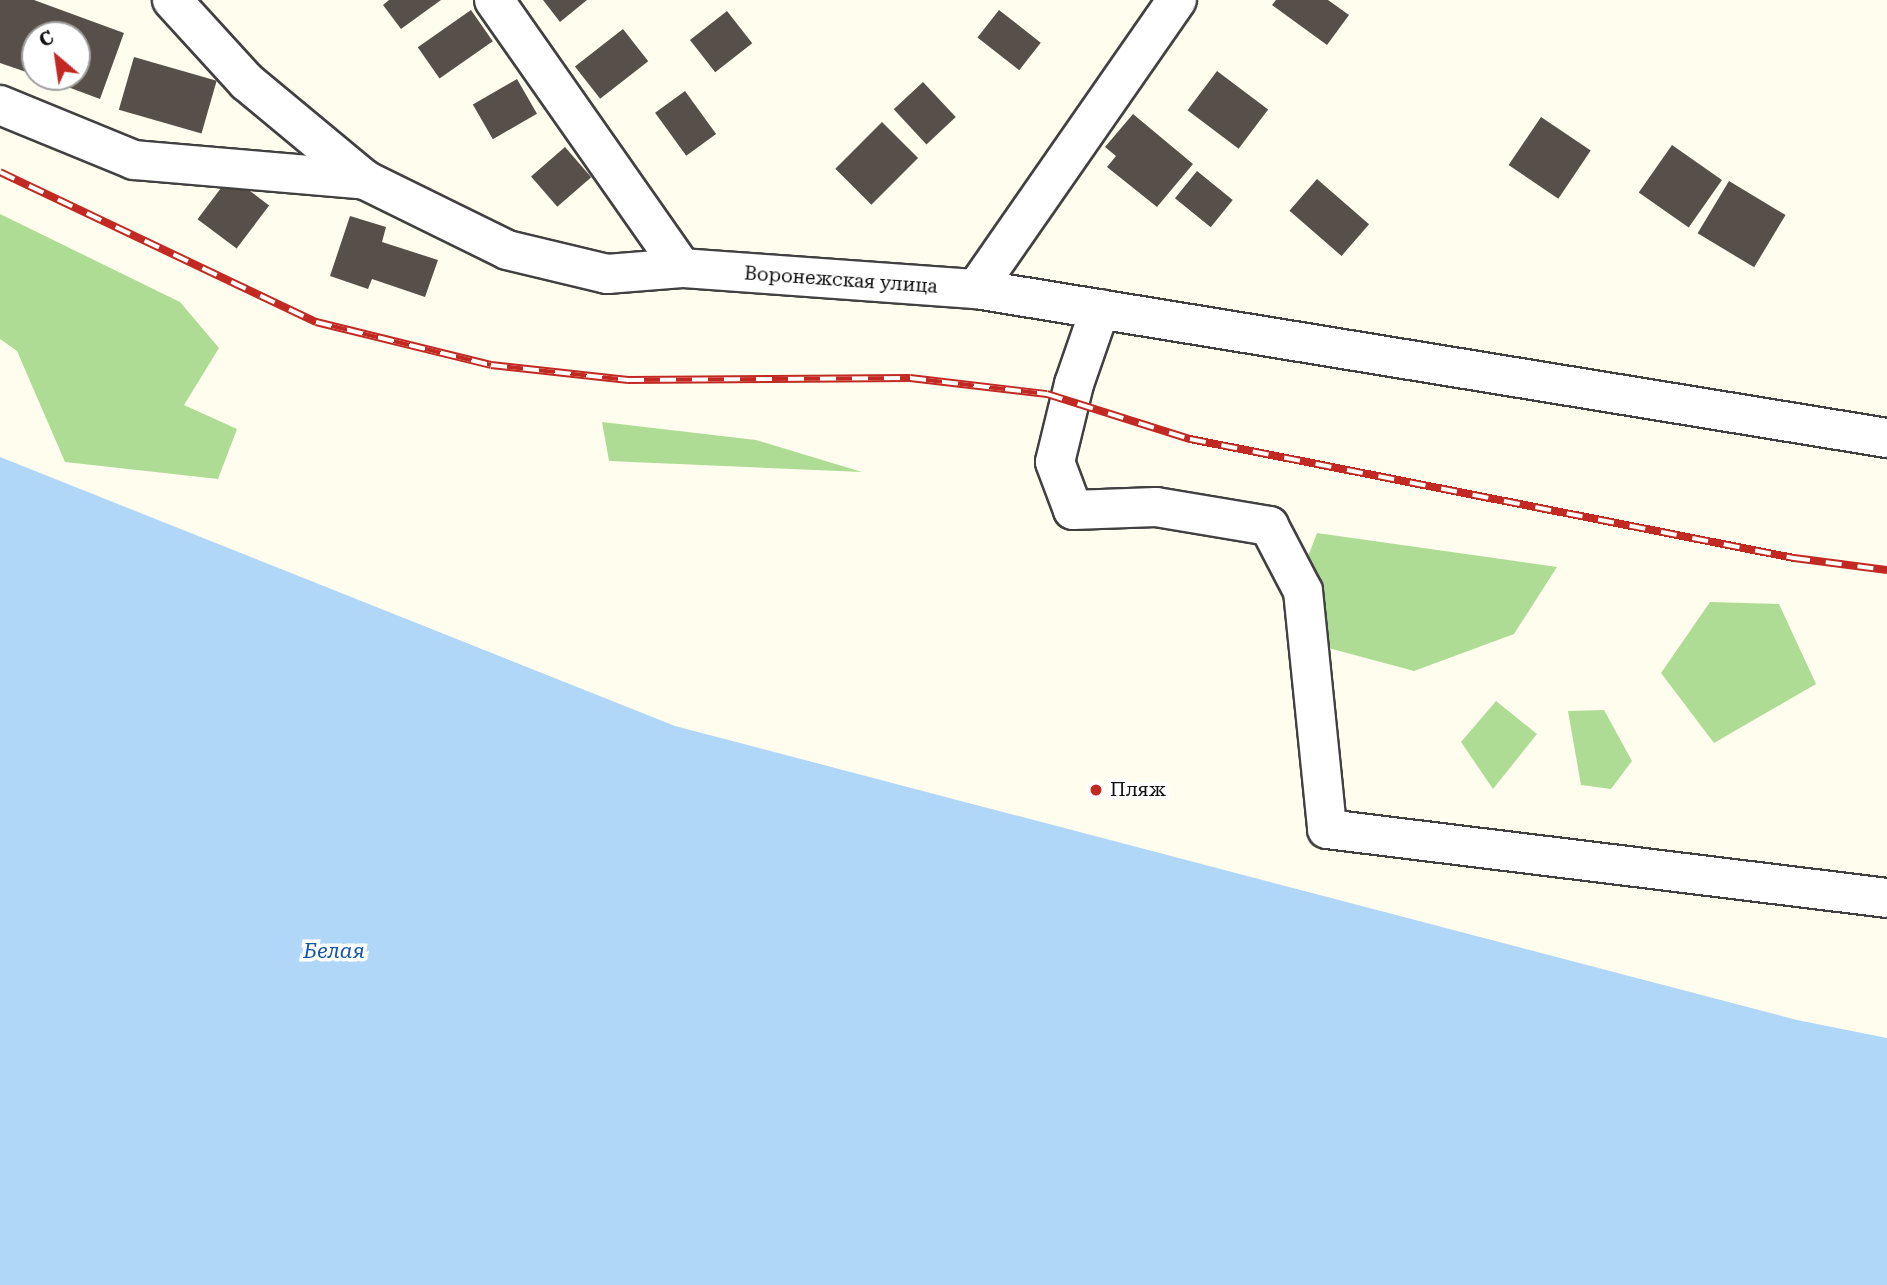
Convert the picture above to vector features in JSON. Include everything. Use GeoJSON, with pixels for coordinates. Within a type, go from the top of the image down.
{"type":"FeatureCollection","features":[{"type":"Feature","properties":{"kind":"street"},"geometry":{"type":"LineString","coordinates":[[172,0],[247,82],[365,180]]}},
{"type":"Feature","properties":{"kind":"street"},"geometry":{"type":"LineString","coordinates":[[494,0],[682,268]]}},
{"type":"Feature","properties":{"kind":"street"},"geometry":{"type":"LineString","coordinates":[[976,289],[1177,0]]}},
{"type":"Feature","properties":{"kind":"street"},"geometry":{"type":"LineString","coordinates":[[0,105],[134,160],[365,180]]}},
{"type":"Feature","properties":{"kind":"street","name":"Воронежская улица"},"geometry":{"type":"LineString","coordinates":[[365,180],[507,250],[607,274],[682,268],[976,289],[1887,438]]}},
{"type":"Feature","properties":{"kind":"street"},"geometry":{"type":"LineString","coordinates":[[1100,309],[1074,384],[1055,462],[1073,510],[1156,507],[1269,526],[1303,591],[1327,828],[1887,898]]}},
{"type":"Feature","properties":{"kind":"green space"},"geometry":{"type":"Polygon","coordinates":[[[0,214],[180,302],[219,348],[184,405],[237,429],[218,479],[65,462],[17,351],[0,339],[0,214]]]}},
{"type":"Feature","properties":{"kind":"green space"},"geometry":{"type":"Polygon","coordinates":[[[602,422],[756,440],[862,472],[609,461],[602,422]]]}},
{"type":"Feature","properties":{"kind":"green space"},"geometry":{"type":"Polygon","coordinates":[[[1317,533],[1557,567],[1514,634],[1414,671],[1321,646],[1299,580],[1317,533]]]}},
{"type":"Feature","properties":{"kind":"green space"},"geometry":{"type":"Polygon","coordinates":[[[1710,602],[1779,604],[1816,684],[1714,743],[1661,673],[1710,602]]]}},
{"type":"Feature","properties":{"kind":"green space"},"geometry":{"type":"Polygon","coordinates":[[[1496,701],[1537,734],[1493,789],[1461,742],[1496,701]]]}},
{"type":"Feature","properties":{"kind":"green space"},"geometry":{"type":"Polygon","coordinates":[[[1604,710],[1632,761],[1611,789],[1581,785],[1568,711],[1604,710]]]}},
{"type":"Feature","properties":{"kind":"water","name":"Белая"},"geometry":{"type":"Polygon","coordinates":[[[0,457],[675,726],[1797,1020],[1887,1038],[1887,1285],[0,1285],[0,457]]]}},
{"type":"Feature","properties":{"kind":"building"},"geometry":{"type":"Polygon","coordinates":[[[0,0],[34,0],[124,33],[100,99],[79,91],[91,91],[91,21],[21,21],[21,70],[0,63],[0,0]]]}},
{"type":"Feature","properties":{"kind":"building"},"geometry":{"type":"Polygon","coordinates":[[[389,0],[441,0],[401,29],[383,5],[389,0]]]}},
{"type":"Feature","properties":{"kind":"building"},"geometry":{"type":"Polygon","coordinates":[[[543,0],[587,0],[560,22],[543,0]]]}},
{"type":"Feature","properties":{"kind":"building"},"geometry":{"type":"Polygon","coordinates":[[[1276,0],[1328,0],[1349,15],[1327,45],[1272,5],[1276,0]]]}},
{"type":"Feature","properties":{"kind":"building"},"geometry":{"type":"Polygon","coordinates":[[[471,10],[493,41],[440,78],[418,47],[471,10]]]}},
{"type":"Feature","properties":{"kind":"building"},"geometry":{"type":"Polygon","coordinates":[[[999,10],[1041,43],[1019,70],[977,38],[999,10]]]}},
{"type":"Feature","properties":{"kind":"building"},"geometry":{"type":"Polygon","coordinates":[[[727,11],[752,43],[715,72],[690,40],[727,11]]]}},
{"type":"Feature","properties":{"kind":"building"},"geometry":{"type":"Polygon","coordinates":[[[623,29],[648,61],[600,99],[575,67],[623,29]]]}},
{"type":"Feature","properties":{"kind":"building"},"geometry":{"type":"Polygon","coordinates":[[[134,57],[217,81],[202,134],[119,110],[134,57]]]}},
{"type":"Feature","properties":{"kind":"building"},"geometry":{"type":"Polygon","coordinates":[[[1217,71],[1268,110],[1239,149],[1188,110],[1217,71]]]}},
{"type":"Feature","properties":{"kind":"building"},"geometry":{"type":"Polygon","coordinates":[[[517,79],[537,114],[493,139],[473,104],[517,79]]]}},
{"type":"Feature","properties":{"kind":"building"},"geometry":{"type":"Polygon","coordinates":[[[923,82],[956,117],[926,144],[894,109],[923,82]]]}},
{"type":"Feature","properties":{"kind":"building"},"geometry":{"type":"Polygon","coordinates":[[[685,91],[716,134],[686,156],[655,113],[685,91]]]}},
{"type":"Feature","properties":{"kind":"building"},"geometry":{"type":"Polygon","coordinates":[[[1133,114],[1193,164],[1157,207],[1107,167],[1116,156],[1105,147],[1133,114]]]}},
{"type":"Feature","properties":{"kind":"building"},"geometry":{"type":"Polygon","coordinates":[[[1541,117],[1591,151],[1558,199],[1509,165],[1541,117]]]}},
{"type":"Feature","properties":{"kind":"building"},"geometry":{"type":"Polygon","coordinates":[[[882,122],[918,158],[871,205],[835,169],[882,122]]]}},
{"type":"Feature","properties":{"kind":"building"},"geometry":{"type":"Polygon","coordinates":[[[1672,145],[1722,180],[1689,227],[1639,193],[1672,145]]]}},
{"type":"Feature","properties":{"kind":"building"},"geometry":{"type":"Polygon","coordinates":[[[565,147],[591,177],[557,207],[531,177],[565,147]]]}},
{"type":"Feature","properties":{"kind":"building"},"geometry":{"type":"Polygon","coordinates":[[[1197,171],[1233,200],[1211,227],[1175,198],[1197,171]]]}},
{"type":"Feature","properties":{"kind":"building"},"geometry":{"type":"Polygon","coordinates":[[[230,176],[269,205],[237,249],[198,219],[230,176]]]}},
{"type":"Feature","properties":{"kind":"building"},"geometry":{"type":"Polygon","coordinates":[[[1317,179],[1369,224],[1342,256],[1289,211],[1317,179]]]}},
{"type":"Feature","properties":{"kind":"building"},"geometry":{"type":"Polygon","coordinates":[[[1729,181],[1786,215],[1754,267],[1698,233],[1729,181]]]}},
{"type":"Feature","properties":{"kind":"building"},"geometry":{"type":"Polygon","coordinates":[[[350,216],[386,227],[382,242],[438,260],[425,297],[372,279],[368,289],[330,276],[350,216]]]}},
{"type":"Feature","properties":{"kind":"railway"},"geometry":{"type":"LineString","coordinates":[[0,172],[316,322],[491,365],[628,380],[910,378],[1047,394],[1190,439],[1794,558],[1887,570]]}},
{"type":"Feature","properties":{"kind":"place","name":"Пляж"},"geometry":{"type":"Point","coordinates":[1096,790]}}]}
